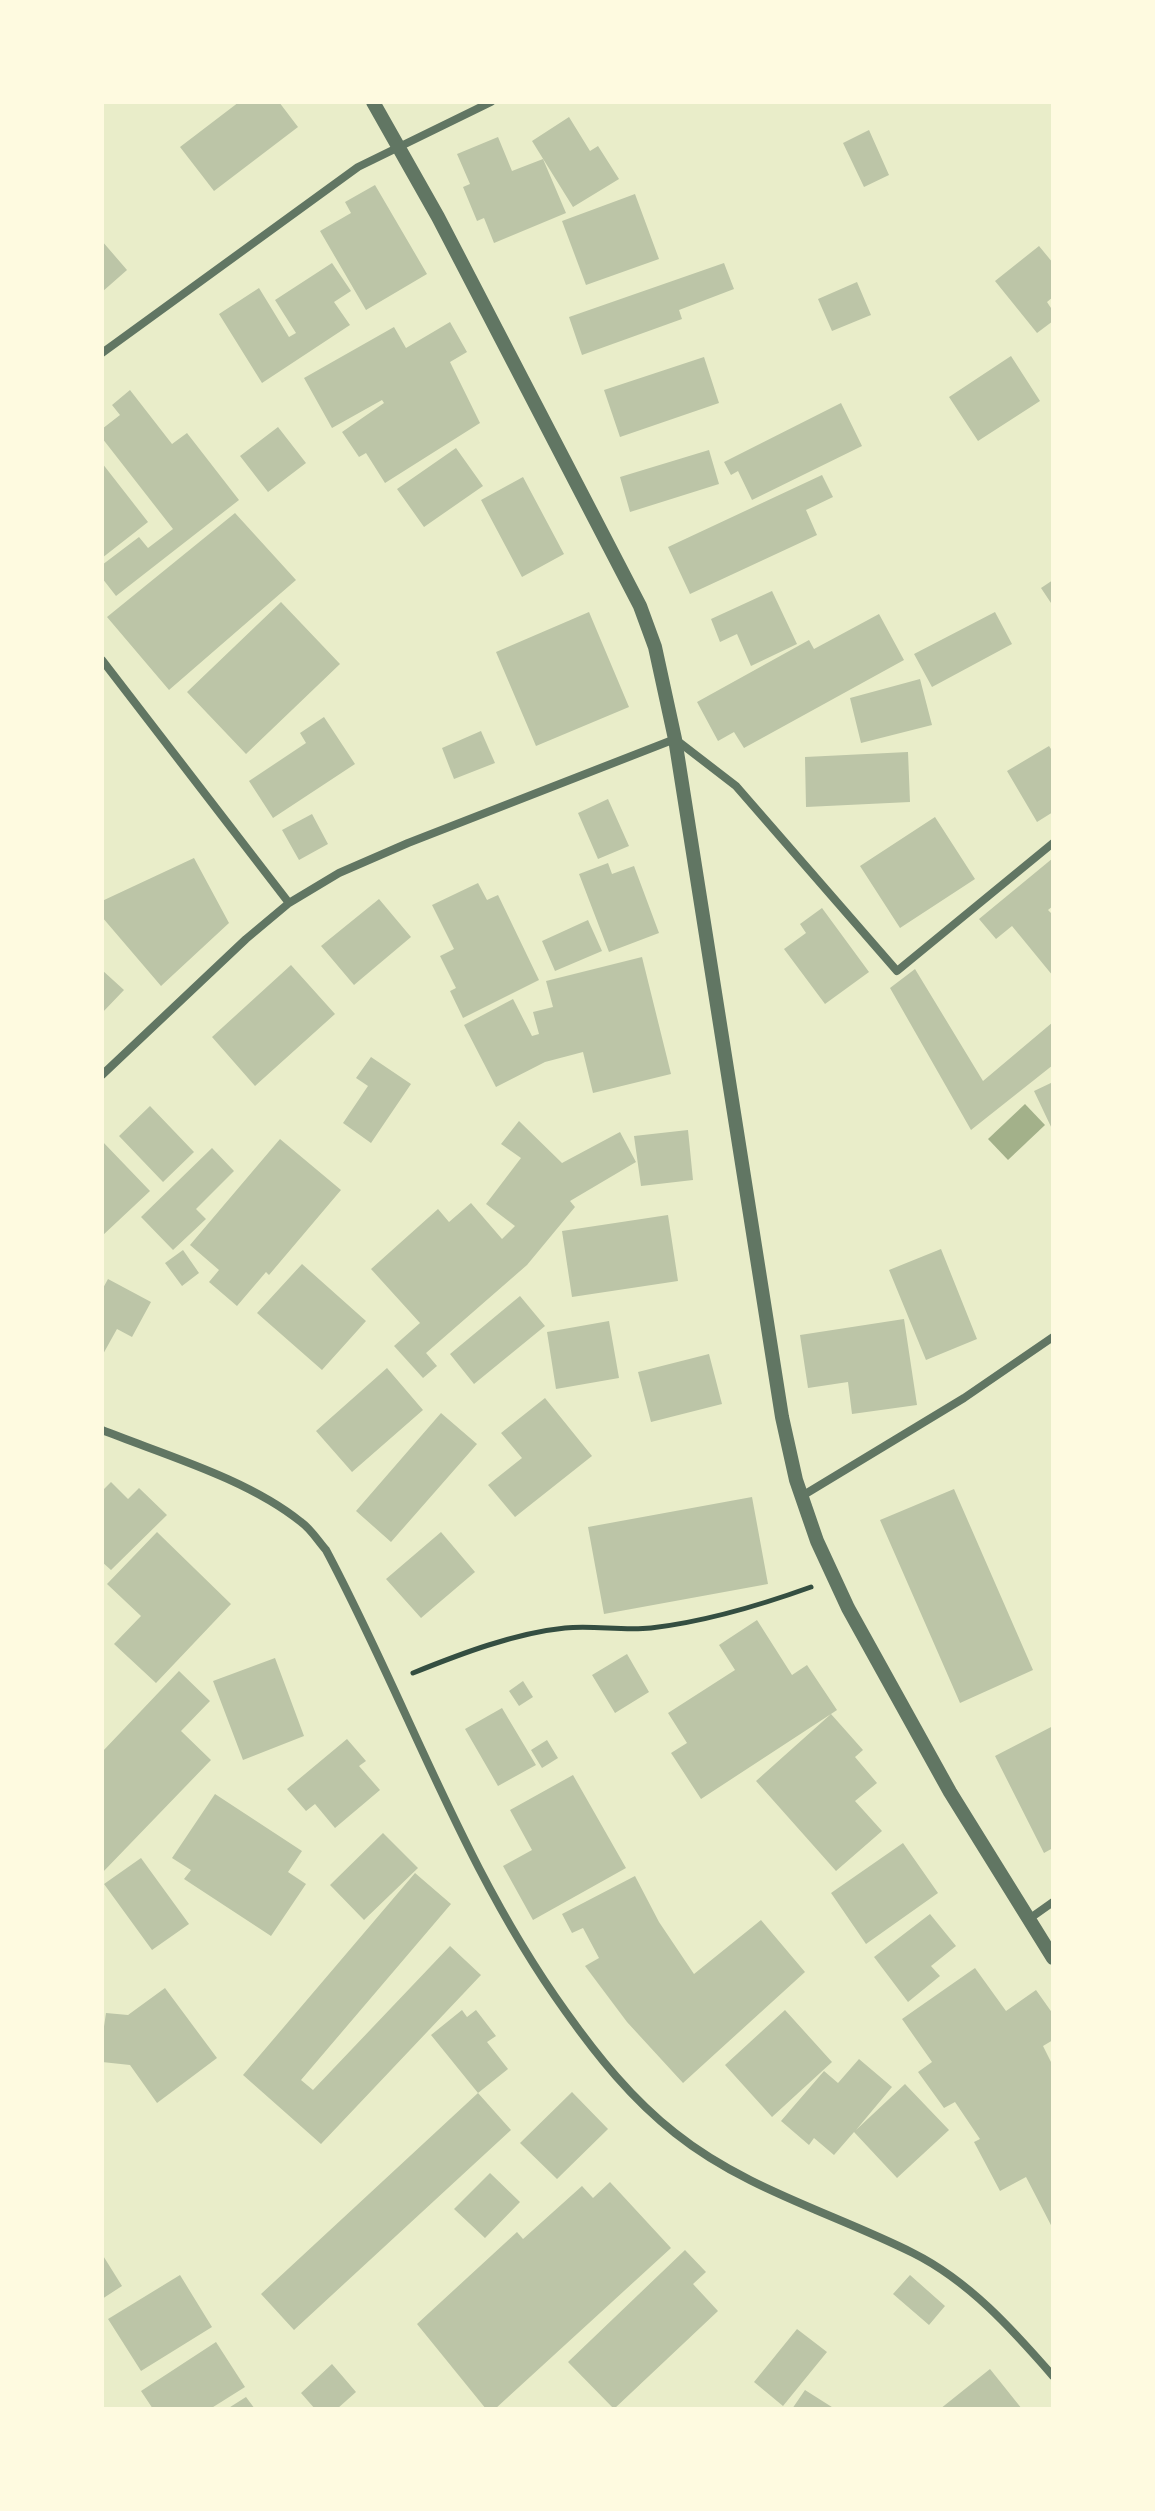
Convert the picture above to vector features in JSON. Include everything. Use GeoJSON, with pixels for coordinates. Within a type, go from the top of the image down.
{"type":"FeatureCollection","features":[{"type":"Feature","properties":{"kind":"street"},"geometry":{"type":"LineString","coordinates":[[373,102],[640,606],[655,647],[675,739],[782,1417],[802,1496],[834,1578],[950,1792],[1053,1958]]}},
{"type":"Feature","properties":{"kind":"street"},"geometry":{"type":"LineString","coordinates":[[102,353],[358,167],[491,102]]}},
{"type":"Feature","properties":{"kind":"street"},"geometry":{"type":"LineString","coordinates":[[102,660],[289,903]]}},
{"type":"Feature","properties":{"kind":"street"},"geometry":{"type":"LineString","coordinates":[[675,739],[736,786],[897,971],[1053,843]]}},
{"type":"Feature","properties":{"kind":"street"},"geometry":{"type":"LineString","coordinates":[[102,1075],[234,950],[289,903],[339,873],[675,739]]}},
{"type":"Feature","properties":{"kind":"street"},"geometry":{"type":"LineString","coordinates":[[802,1496],[964,1398],[1053,1337]]}},
{"type":"Feature","properties":{"kind":"street"},"geometry":{"type":"LineString","coordinates":[[102,1430],[220,1477],[303,1523],[331,1560],[460,1836],[497,1905],[551,1991],[593,2050],[632,2096],[676,2134],[732,2172],[915,2254],[964,2285],[1013,2331],[1053,2376]]}},
{"type":"Feature","properties":{"kind":"street"},"geometry":{"type":"LineString","coordinates":[[1029,1919],[1053,1902]]}},
{"type":"Feature","properties":{"kind":"path"},"geometry":{"type":"LineString","coordinates":[[389,1683],[446,1659],[547,1631],[566,1627],[652,1628],[787,1595],[834,1578]]}},
{"type":"Feature","properties":{"kind":"shaded area"},"geometry":{"type":"Polygon","coordinates":[[[1025,1104],[1045,1125],[1008,1160],[988,1139],[1025,1104]]]}},
{"type":"Feature","properties":{"kind":"building"},"geometry":{"type":"Polygon","coordinates":[[[239,102],[279,102],[298,127],[214,191],[180,147],[239,102]]]}},
{"type":"Feature","properties":{"kind":"building"},"geometry":{"type":"Polygon","coordinates":[[[569,117],[590,151],[598,146],[619,179],[573,207],[532,141],[569,117]]]}},
{"type":"Feature","properties":{"kind":"building"},"geometry":{"type":"Polygon","coordinates":[[[869,130],[889,175],[864,187],[843,143],[869,130]]]}},
{"type":"Feature","properties":{"kind":"building"},"geometry":{"type":"Polygon","coordinates":[[[498,137],[512,171],[543,159],[566,213],[494,243],[484,218],[477,221],[463,187],[470,184],[457,154],[498,137]]]}},
{"type":"Feature","properties":{"kind":"building"},"geometry":{"type":"Polygon","coordinates":[[[375,185],[427,274],[366,310],[320,231],[351,213],[345,202],[375,185]]]}},
{"type":"Feature","properties":{"kind":"building"},"geometry":{"type":"Polygon","coordinates":[[[635,194],[659,259],[586,285],[562,221],[635,194]]]}},
{"type":"Feature","properties":{"kind":"building"},"geometry":{"type":"Polygon","coordinates":[[[102,241],[127,270],[102,292],[102,241]]]}},
{"type":"Feature","properties":{"kind":"building"},"geometry":{"type":"Polygon","coordinates":[[[1039,246],[1053,263],[1053,297],[1047,302],[1053,311],[1053,321],[1037,333],[995,281],[1039,246]]]}},
{"type":"Feature","properties":{"kind":"building"},"geometry":{"type":"Polygon","coordinates":[[[332,263],[351,291],[334,302],[350,325],[262,383],[219,314],[259,288],[289,337],[296,333],[275,300],[332,263]]]}},
{"type":"Feature","properties":{"kind":"building"},"geometry":{"type":"Polygon","coordinates":[[[724,263],[734,289],[679,310],[682,319],[582,355],[569,317],[724,263]]]}},
{"type":"Feature","properties":{"kind":"building"},"geometry":{"type":"Polygon","coordinates":[[[857,282],[871,315],[832,331],[818,299],[857,282]]]}},
{"type":"Feature","properties":{"kind":"building"},"geometry":{"type":"Polygon","coordinates":[[[450,322],[467,352],[450,362],[480,423],[385,483],[366,453],[359,457],[342,432],[384,403],[382,400],[332,428],[304,378],[394,327],[406,348],[450,322]]]}},
{"type":"Feature","properties":{"kind":"building"},"geometry":{"type":"Polygon","coordinates":[[[1011,356],[1040,401],[978,441],[949,397],[1011,356]]]}},
{"type":"Feature","properties":{"kind":"building"},"geometry":{"type":"Polygon","coordinates":[[[704,357],[719,403],[620,437],[604,390],[704,357]]]}},
{"type":"Feature","properties":{"kind":"building"},"geometry":{"type":"Polygon","coordinates":[[[130,390],[172,444],[187,433],[239,500],[116,596],[102,578],[102,565],[139,537],[148,548],[173,529],[102,438],[102,429],[120,415],[112,405],[130,390]]]}},
{"type":"Feature","properties":{"kind":"building"},"geometry":{"type":"Polygon","coordinates":[[[841,403],[862,446],[752,500],[738,471],[731,475],[724,462],[841,403]]]}},
{"type":"Feature","properties":{"kind":"building"},"geometry":{"type":"Polygon","coordinates":[[[278,427],[306,463],[268,492],[240,456],[278,427]]]}},
{"type":"Feature","properties":{"kind":"building"},"geometry":{"type":"Polygon","coordinates":[[[456,448],[483,486],[424,527],[397,489],[456,448]]]}},
{"type":"Feature","properties":{"kind":"building"},"geometry":{"type":"Polygon","coordinates":[[[709,450],[719,484],[630,512],[620,477],[709,450]]]}},
{"type":"Feature","properties":{"kind":"building"},"geometry":{"type":"Polygon","coordinates":[[[102,463],[148,522],[102,558],[102,463]]]}},
{"type":"Feature","properties":{"kind":"building"},"geometry":{"type":"Polygon","coordinates":[[[822,475],[833,497],[806,510],[817,535],[690,594],[668,547],[822,475]]]}},
{"type":"Feature","properties":{"kind":"building"},"geometry":{"type":"Polygon","coordinates":[[[523,477],[564,554],[522,577],[481,500],[523,477]]]}},
{"type":"Feature","properties":{"kind":"building"},"geometry":{"type":"Polygon","coordinates":[[[235,513],[296,580],[169,690],[107,617],[235,513]]]}},
{"type":"Feature","properties":{"kind":"building"},"geometry":{"type":"Polygon","coordinates":[[[1053,580],[1053,606],[1041,588],[1053,580]]]}},
{"type":"Feature","properties":{"kind":"building"},"geometry":{"type":"Polygon","coordinates":[[[772,591],[797,644],[751,666],[737,634],[720,642],[711,619],[772,591]]]}},
{"type":"Feature","properties":{"kind":"building"},"geometry":{"type":"Polygon","coordinates":[[[281,602],[340,664],[246,754],[187,692],[281,602]]]}},
{"type":"Feature","properties":{"kind":"building"},"geometry":{"type":"Polygon","coordinates":[[[589,612],[629,707],[536,746],[496,652],[589,612]]]}},
{"type":"Feature","properties":{"kind":"building"},"geometry":{"type":"Polygon","coordinates":[[[995,612],[1012,644],[932,687],[914,654],[995,612]]]}},
{"type":"Feature","properties":{"kind":"building"},"geometry":{"type":"Polygon","coordinates":[[[879,614],[904,660],[744,748],[734,732],[718,741],[697,702],[809,640],[814,649],[879,614]]]}},
{"type":"Feature","properties":{"kind":"building"},"geometry":{"type":"Polygon","coordinates":[[[920,679],[932,725],[861,743],[850,698],[920,679]]]}},
{"type":"Feature","properties":{"kind":"building"},"geometry":{"type":"Polygon","coordinates":[[[324,717],[355,764],[273,818],[249,781],[306,743],[300,733],[324,717]]]}},
{"type":"Feature","properties":{"kind":"building"},"geometry":{"type":"Polygon","coordinates":[[[481,731],[495,763],[454,779],[442,748],[481,731]]]}},
{"type":"Feature","properties":{"kind":"building"},"geometry":{"type":"Polygon","coordinates":[[[1049,746],[1053,752],[1053,812],[1037,822],[1007,771],[1049,746]]]}},
{"type":"Feature","properties":{"kind":"building"},"geometry":{"type":"Polygon","coordinates":[[[908,752],[910,802],[806,807],[805,757],[908,752]]]}},
{"type":"Feature","properties":{"kind":"building"},"geometry":{"type":"Polygon","coordinates":[[[608,799],[629,846],[598,859],[578,813],[608,799]]]}},
{"type":"Feature","properties":{"kind":"building"},"geometry":{"type":"Polygon","coordinates":[[[312,814],[328,844],[299,860],[282,830],[312,814]]]}},
{"type":"Feature","properties":{"kind":"building"},"geometry":{"type":"Polygon","coordinates":[[[935,817],[975,879],[900,928],[860,866],[935,817]]]}},
{"type":"Feature","properties":{"kind":"building"},"geometry":{"type":"Polygon","coordinates":[[[194,858],[229,923],[161,986],[102,917],[102,901],[194,858]]]}},
{"type":"Feature","properties":{"kind":"building"},"geometry":{"type":"Polygon","coordinates":[[[1053,858],[1053,906],[1048,910],[1053,915],[1053,976],[1012,926],[996,939],[979,919],[1053,858]]]}},
{"type":"Feature","properties":{"kind":"building"},"geometry":{"type":"Polygon","coordinates":[[[608,863],[612,874],[634,866],[659,933],[609,952],[579,874],[608,863]]]}},
{"type":"Feature","properties":{"kind":"building"},"geometry":{"type":"Polygon","coordinates":[[[478,883],[487,900],[498,895],[539,980],[463,1018],[450,991],[456,988],[440,956],[454,949],[432,905],[478,883]]]}},
{"type":"Feature","properties":{"kind":"building"},"geometry":{"type":"Polygon","coordinates":[[[379,899],[411,937],[354,985],[321,946],[379,899]]]}},
{"type":"Feature","properties":{"kind":"building"},"geometry":{"type":"Polygon","coordinates":[[[822,908],[869,972],[825,1004],[784,949],[806,933],[800,924],[822,908]]]}},
{"type":"Feature","properties":{"kind":"building"},"geometry":{"type":"Polygon","coordinates":[[[588,920],[602,951],[555,971],[542,941],[588,920]]]}},
{"type":"Feature","properties":{"kind":"building"},"geometry":{"type":"Polygon","coordinates":[[[642,957],[671,1074],[593,1093],[583,1052],[545,1062],[496,1087],[464,1025],[513,999],[532,1036],[539,1034],[533,1012],[553,1007],[546,981],[642,957]]]}},
{"type":"Feature","properties":{"kind":"building"},"geometry":{"type":"Polygon","coordinates":[[[291,965],[335,1014],[255,1086],[212,1037],[291,965]]]}},
{"type":"Feature","properties":{"kind":"building"},"geometry":{"type":"Polygon","coordinates":[[[915,969],[983,1081],[1053,1022],[1053,1065],[971,1130],[890,988],[915,969]]]}},
{"type":"Feature","properties":{"kind":"building"},"geometry":{"type":"Polygon","coordinates":[[[102,970],[124,990],[102,1013],[102,970]]]}},
{"type":"Feature","properties":{"kind":"building"},"geometry":{"type":"Polygon","coordinates":[[[371,1057],[411,1084],[371,1143],[343,1123],[368,1086],[356,1078],[371,1057]]]}},
{"type":"Feature","properties":{"kind":"building"},"geometry":{"type":"Polygon","coordinates":[[[1053,1082],[1053,1131],[1034,1091],[1053,1082]]]}},
{"type":"Feature","properties":{"kind":"building"},"geometry":{"type":"Polygon","coordinates":[[[150,1106],[194,1152],[163,1182],[119,1136],[150,1106]]]}},
{"type":"Feature","properties":{"kind":"building"},"geometry":{"type":"Polygon","coordinates":[[[519,1121],[562,1163],[620,1132],[636,1162],[570,1201],[575,1207],[527,1265],[426,1353],[437,1366],[423,1378],[394,1346],[420,1323],[371,1269],[438,1209],[449,1222],[471,1203],[502,1239],[515,1226],[486,1204],[521,1158],[501,1144],[519,1121]]]}},
{"type":"Feature","properties":{"kind":"building"},"geometry":{"type":"Polygon","coordinates":[[[688,1130],[693,1180],[641,1186],[634,1136],[688,1130]]]}},
{"type":"Feature","properties":{"kind":"building"},"geometry":{"type":"Polygon","coordinates":[[[280,1139],[341,1190],[269,1275],[266,1272],[237,1306],[209,1282],[219,1270],[190,1245],[280,1139]]]}},
{"type":"Feature","properties":{"kind":"building"},"geometry":{"type":"Polygon","coordinates":[[[102,1141],[150,1191],[102,1236],[102,1141]]]}},
{"type":"Feature","properties":{"kind":"building"},"geometry":{"type":"Polygon","coordinates":[[[212,1148],[234,1171],[196,1209],[206,1219],[173,1250],[141,1217],[212,1148]]]}},
{"type":"Feature","properties":{"kind":"building"},"geometry":{"type":"Polygon","coordinates":[[[668,1215],[678,1281],[572,1297],[562,1231],[668,1215]]]}},
{"type":"Feature","properties":{"kind":"building"},"geometry":{"type":"Polygon","coordinates":[[[941,1249],[977,1339],[926,1360],[889,1270],[941,1249]]]}},
{"type":"Feature","properties":{"kind":"building"},"geometry":{"type":"Polygon","coordinates":[[[183,1250],[199,1273],[182,1286],[165,1263],[183,1250]]]}},
{"type":"Feature","properties":{"kind":"building"},"geometry":{"type":"Polygon","coordinates":[[[302,1264],[366,1321],[322,1370],[257,1313],[302,1264]]]}},
{"type":"Feature","properties":{"kind":"building"},"geometry":{"type":"Polygon","coordinates":[[[108,1279],[151,1302],[132,1337],[117,1329],[102,1356],[102,1290],[108,1279]]]}},
{"type":"Feature","properties":{"kind":"building"},"geometry":{"type":"Polygon","coordinates":[[[520,1296],[545,1326],[474,1384],[450,1354],[520,1296]]]}},
{"type":"Feature","properties":{"kind":"building"},"geometry":{"type":"Polygon","coordinates":[[[904,1319],[917,1405],[852,1414],[848,1382],[808,1388],[800,1335],[904,1319]]]}},
{"type":"Feature","properties":{"kind":"building"},"geometry":{"type":"Polygon","coordinates":[[[609,1321],[619,1378],[556,1389],[547,1332],[609,1321]]]}},
{"type":"Feature","properties":{"kind":"building"},"geometry":{"type":"Polygon","coordinates":[[[709,1354],[722,1404],[651,1422],[638,1372],[709,1354]]]}},
{"type":"Feature","properties":{"kind":"building"},"geometry":{"type":"Polygon","coordinates":[[[387,1368],[423,1410],[352,1472],[316,1431],[387,1368]]]}},
{"type":"Feature","properties":{"kind":"building"},"geometry":{"type":"Polygon","coordinates":[[[545,1398],[592,1456],[515,1517],[488,1485],[522,1458],[501,1433],[545,1398]]]}},
{"type":"Feature","properties":{"kind":"building"},"geometry":{"type":"Polygon","coordinates":[[[441,1413],[477,1444],[391,1542],[356,1511],[441,1413]]]}},
{"type":"Feature","properties":{"kind":"building"},"geometry":{"type":"Polygon","coordinates":[[[111,1482],[128,1499],[139,1488],[167,1515],[111,1570],[102,1562],[102,1491],[111,1482]]]}},
{"type":"Feature","properties":{"kind":"building"},"geometry":{"type":"Polygon","coordinates":[[[954,1489],[1033,1670],[960,1703],[880,1520],[954,1489]]]}},
{"type":"Feature","properties":{"kind":"building"},"geometry":{"type":"Polygon","coordinates":[[[752,1497],[768,1584],[604,1614],[588,1527],[752,1497]]]}},
{"type":"Feature","properties":{"kind":"building"},"geometry":{"type":"Polygon","coordinates":[[[157,1532],[231,1604],[156,1683],[114,1644],[141,1616],[107,1584],[157,1532]]]}},
{"type":"Feature","properties":{"kind":"building"},"geometry":{"type":"Polygon","coordinates":[[[441,1532],[475,1572],[421,1618],[386,1579],[441,1532]]]}},
{"type":"Feature","properties":{"kind":"building"},"geometry":{"type":"Polygon","coordinates":[[[757,1620],[792,1675],[807,1665],[837,1710],[701,1799],[671,1753],[687,1743],[668,1713],[735,1670],[719,1645],[757,1620]]]}},
{"type":"Feature","properties":{"kind":"building"},"geometry":{"type":"Polygon","coordinates":[[[627,1654],[649,1692],[615,1713],[592,1675],[627,1654]]]}},
{"type":"Feature","properties":{"kind":"building"},"geometry":{"type":"Polygon","coordinates":[[[275,1658],[304,1736],[243,1760],[213,1681],[275,1658]]]}},
{"type":"Feature","properties":{"kind":"building"},"geometry":{"type":"Polygon","coordinates":[[[179,1671],[210,1701],[181,1731],[211,1760],[102,1873],[102,1752],[179,1671]]]}},
{"type":"Feature","properties":{"kind":"building"},"geometry":{"type":"Polygon","coordinates":[[[523,1681],[533,1697],[519,1706],[509,1691],[523,1681]]]}},
{"type":"Feature","properties":{"kind":"building"},"geometry":{"type":"Polygon","coordinates":[[[502,1708],[536,1765],[498,1786],[465,1729],[502,1708]]]}},
{"type":"Feature","properties":{"kind":"building"},"geometry":{"type":"Polygon","coordinates":[[[831,1714],[863,1750],[855,1757],[877,1783],[855,1801],[882,1831],[836,1871],[756,1781],[831,1714]]]}},
{"type":"Feature","properties":{"kind":"building"},"geometry":{"type":"Polygon","coordinates":[[[1053,1726],[1053,1848],[1044,1853],[995,1756],[1053,1726]]]}},
{"type":"Feature","properties":{"kind":"building"},"geometry":{"type":"Polygon","coordinates":[[[347,1739],[366,1761],[359,1766],[380,1790],[335,1828],[315,1804],[306,1811],[287,1789],[347,1739]]]}},
{"type":"Feature","properties":{"kind":"building"},"geometry":{"type":"Polygon","coordinates":[[[547,1740],[558,1758],[542,1768],[531,1750],[547,1740]]]}},
{"type":"Feature","properties":{"kind":"building"},"geometry":{"type":"Polygon","coordinates":[[[573,1775],[626,1868],[533,1920],[503,1866],[532,1850],[510,1810],[573,1775]]]}},
{"type":"Feature","properties":{"kind":"building"},"geometry":{"type":"Polygon","coordinates":[[[215,1794],[302,1851],[288,1872],[306,1884],[271,1936],[184,1879],[191,1870],[172,1858],[215,1794]]]}},
{"type":"Feature","properties":{"kind":"building"},"geometry":{"type":"Polygon","coordinates":[[[383,1833],[418,1868],[364,1920],[330,1885],[383,1833]]]}},
{"type":"Feature","properties":{"kind":"building"},"geometry":{"type":"Polygon","coordinates":[[[903,1843],[938,1893],[866,1944],[831,1893],[903,1843]]]}},
{"type":"Feature","properties":{"kind":"building"},"geometry":{"type":"Polygon","coordinates":[[[141,1858],[189,1924],[152,1950],[104,1884],[141,1858]]]}},
{"type":"Feature","properties":{"kind":"building"},"geometry":{"type":"Polygon","coordinates":[[[415,1873],[451,1904],[301,2080],[313,2090],[450,1946],[481,1975],[321,2144],[243,2075],[415,1873]]]}},
{"type":"Feature","properties":{"kind":"building"},"geometry":{"type":"Polygon","coordinates":[[[635,1876],[659,1922],[694,1974],[761,1920],[805,1972],[683,2083],[627,2022],[585,1966],[599,1958],[583,1928],[572,1933],[562,1914],[635,1876]]]}},
{"type":"Feature","properties":{"kind":"building"},"geometry":{"type":"Polygon","coordinates":[[[930,1914],[956,1946],[931,1966],[940,1976],[908,2002],[874,1957],[930,1914]]]}},
{"type":"Feature","properties":{"kind":"building"},"geometry":{"type":"Polygon","coordinates":[[[975,1968],[1006,2011],[1036,1990],[1053,2014],[1053,2040],[1043,2046],[1053,2066],[1053,2229],[1026,2177],[1000,2191],[974,2142],[980,2139],[955,2102],[944,2108],[918,2072],[932,2062],[902,2019],[975,1968]]]}},
{"type":"Feature","properties":{"kind":"building"},"geometry":{"type":"Polygon","coordinates":[[[165,1988],[217,2058],[157,2103],[130,2065],[102,2062],[102,2040],[106,2013],[128,2015],[165,1988]]]}},
{"type":"Feature","properties":{"kind":"building"},"geometry":{"type":"Polygon","coordinates":[[[462,2010],[467,2017],[476,2010],[496,2036],[487,2042],[508,2069],[478,2093],[431,2035],[462,2010]]]}},
{"type":"Feature","properties":{"kind":"building"},"geometry":{"type":"Polygon","coordinates":[[[785,2010],[832,2062],[772,2117],[725,2065],[785,2010]]]}},
{"type":"Feature","properties":{"kind":"building"},"geometry":{"type":"Polygon","coordinates":[[[859,2059],[892,2087],[856,2130],[905,2084],[949,2130],[897,2178],[854,2132],[834,2155],[814,2138],[809,2145],[781,2121],[824,2071],[838,2083],[859,2059]]]}},
{"type":"Feature","properties":{"kind":"building"},"geometry":{"type":"Polygon","coordinates":[[[572,2092],[608,2129],[557,2179],[520,2143],[572,2092]]]}},
{"type":"Feature","properties":{"kind":"building"},"geometry":{"type":"Polygon","coordinates":[[[478,2093],[511,2130],[294,2330],[261,2294],[478,2093]]]}},
{"type":"Feature","properties":{"kind":"building"},"geometry":{"type":"Polygon","coordinates":[[[490,2173],[520,2202],[485,2238],[454,2209],[490,2173]]]}},
{"type":"Feature","properties":{"kind":"building"},"geometry":{"type":"Polygon","coordinates":[[[610,2182],[671,2248],[495,2409],[486,2409],[417,2324],[517,2232],[523,2239],[582,2186],[593,2198],[610,2182]]]}},
{"type":"Feature","properties":{"kind":"building"},"geometry":{"type":"Polygon","coordinates":[[[685,2250],[706,2272],[693,2284],[718,2311],[614,2409],[568,2362],[685,2250]]]}},
{"type":"Feature","properties":{"kind":"building"},"geometry":{"type":"Polygon","coordinates":[[[102,2254],[122,2286],[102,2299],[102,2254]]]}},
{"type":"Feature","properties":{"kind":"building"},"geometry":{"type":"Polygon","coordinates":[[[180,2275],[212,2327],[141,2371],[108,2319],[180,2275]]]}},
{"type":"Feature","properties":{"kind":"building"},"geometry":{"type":"Polygon","coordinates":[[[910,2275],[945,2306],[929,2325],[893,2294],[910,2275]]]}},
{"type":"Feature","properties":{"kind":"building"},"geometry":{"type":"Polygon","coordinates":[[[797,2329],[827,2352],[783,2406],[754,2382],[797,2329]]]}},
{"type":"Feature","properties":{"kind":"building"},"geometry":{"type":"Polygon","coordinates":[[[216,2342],[245,2387],[210,2409],[153,2409],[141,2391],[216,2342]]]}},
{"type":"Feature","properties":{"kind":"building"},"geometry":{"type":"Polygon","coordinates":[[[332,2364],[356,2392],[337,2409],[315,2409],[301,2393],[332,2364]]]}},
{"type":"Feature","properties":{"kind":"building"},"geometry":{"type":"Polygon","coordinates":[[[990,2369],[1022,2409],[940,2409],[990,2369]]]}},
{"type":"Feature","properties":{"kind":"building"},"geometry":{"type":"Polygon","coordinates":[[[805,2390],[835,2409],[792,2409],[805,2390]]]}},
{"type":"Feature","properties":{"kind":"building"},"geometry":{"type":"Polygon","coordinates":[[[246,2397],[255,2409],[227,2409],[246,2397]]]}}]}
